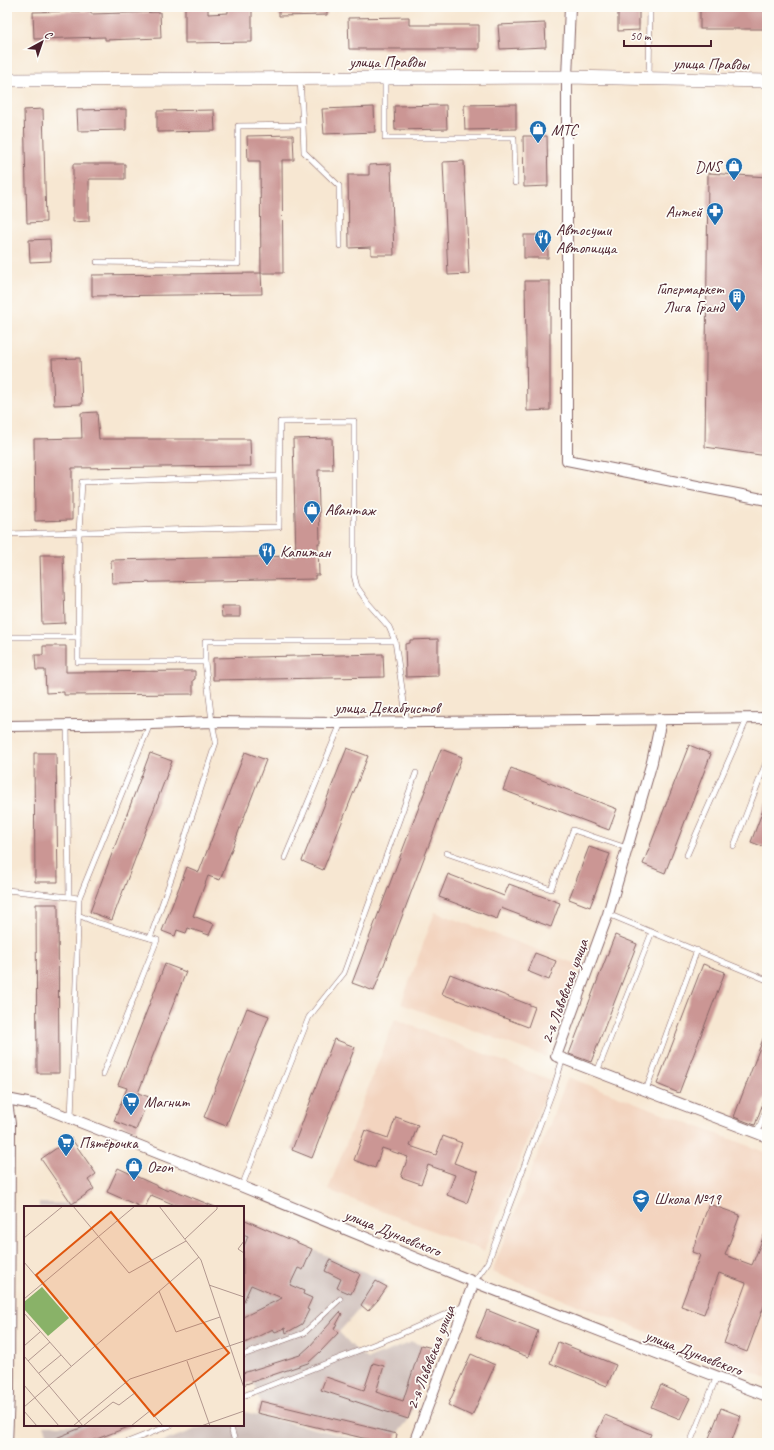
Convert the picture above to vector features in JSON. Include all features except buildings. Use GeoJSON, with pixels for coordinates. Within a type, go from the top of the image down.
{"type":"FeatureCollection","features":[{"type":"Feature","properties":{"kind":"street"},"geometry":{"type":"LineString","coordinates":[[570,7],[567,77],[567,460],[767,500]]}},
{"type":"Feature","properties":{"kind":"street","name":"улица Правды"},"geometry":{"type":"LineString","coordinates":[[7,80],[567,77],[767,80]]}},
{"type":"Feature","properties":{"kind":"street","name":"улица Декабристов"},"geometry":{"type":"LineString","coordinates":[[7,726],[212,722],[341,723],[767,718]]}},
{"type":"Feature","properties":{"kind":"street","name":"2-я Львовская улица"},"geometry":{"type":"LineString","coordinates":[[661,720],[652,762],[608,914],[556,1056],[767,1137]]}},
{"type":"Feature","properties":{"kind":"street","name":"улица Дунаевского"},"geometry":{"type":"LineString","coordinates":[[7,1099],[36,1105],[242,1186],[474,1282],[767,1396]]}},
{"type":"Feature","properties":{"kind":"street"},"geometry":{"type":"LineString","coordinates":[[7,1102],[10,1124],[7,1443]]}},
{"type":"Feature","properties":{"kind":"street","name":"2-я Львовская улица"},"geometry":{"type":"LineString","coordinates":[[414,1443],[474,1282]]}},
{"type":"Feature","properties":{"kind":"lane"},"geometry":{"type":"LineString","coordinates":[[650,7],[650,79]]}},
{"type":"Feature","properties":{"kind":"lane"},"geometry":{"type":"LineString","coordinates":[[300,78],[304,125],[304,152],[339,186],[340,246]]}},
{"type":"Feature","properties":{"kind":"lane"},"geometry":{"type":"LineString","coordinates":[[385,78],[385,138],[514,138],[515,183]]}},
{"type":"Feature","properties":{"kind":"lane"},"geometry":{"type":"LineString","coordinates":[[97,262],[238,264],[238,126],[304,125]]}},
{"type":"Feature","properties":{"kind":"lane"},"geometry":{"type":"LineString","coordinates":[[7,534],[279,527],[280,422],[354,421],[354,575],[357,586],[368,603],[389,627],[395,641],[406,722]]}},
{"type":"Feature","properties":{"kind":"lane"},"geometry":{"type":"LineString","coordinates":[[205,662],[78,662],[78,532],[82,482],[279,476]]}},
{"type":"Feature","properties":{"kind":"lane"},"geometry":{"type":"LineString","coordinates":[[7,637],[78,637]]}},
{"type":"Feature","properties":{"kind":"lane"},"geometry":{"type":"LineString","coordinates":[[150,938],[177,862],[216,742],[212,722],[205,662],[205,641],[395,641]]}},
{"type":"Feature","properties":{"kind":"lane"},"geometry":{"type":"LineString","coordinates":[[688,855],[747,719]]}},
{"type":"Feature","properties":{"kind":"lane"},"geometry":{"type":"LineString","coordinates":[[286,858],[341,723]]}},
{"type":"Feature","properties":{"kind":"lane"},"geometry":{"type":"LineString","coordinates":[[71,1119],[79,898],[150,724]]}},
{"type":"Feature","properties":{"kind":"lane"},"geometry":{"type":"LineString","coordinates":[[67,725],[70,896]]}},
{"type":"Feature","properties":{"kind":"lane"},"geometry":{"type":"LineString","coordinates":[[734,846],[767,760]]}},
{"type":"Feature","properties":{"kind":"lane"},"geometry":{"type":"LineString","coordinates":[[242,1186],[309,1017],[344,973],[416,773]]}},
{"type":"Feature","properties":{"kind":"lane"},"geometry":{"type":"LineString","coordinates":[[446,853],[551,889],[573,830],[627,848]]}},
{"type":"Feature","properties":{"kind":"lane"},"geometry":{"type":"LineString","coordinates":[[7,890],[79,898]]}},
{"type":"Feature","properties":{"kind":"lane"},"geometry":{"type":"LineString","coordinates":[[608,914],[767,980]]}},
{"type":"Feature","properties":{"kind":"lane"},"geometry":{"type":"LineString","coordinates":[[78,915],[95,922],[157,940],[103,1074]]}},
{"type":"Feature","properties":{"kind":"lane"},"geometry":{"type":"LineString","coordinates":[[597,1072],[652,932]]}},
{"type":"Feature","properties":{"kind":"lane"},"geometry":{"type":"LineString","coordinates":[[646,1090],[697,950]]}},
{"type":"Feature","properties":{"kind":"lane"},"geometry":{"type":"LineString","coordinates":[[474,1282],[488,1262],[554,1087],[563,1058]]}},
{"type":"Feature","properties":{"kind":"lane"},"geometry":{"type":"LineString","coordinates":[[757,1133],[767,1107]]}},
{"type":"Feature","properties":{"kind":"lane"},"geometry":{"type":"LineString","coordinates":[[244,1355],[304,1333],[340,1299]]}},
{"type":"Feature","properties":{"kind":"lane"},"geometry":{"type":"LineString","coordinates":[[244,1396],[398,1335],[466,1305]]}},
{"type":"Feature","properties":{"kind":"lane"},"geometry":{"type":"LineString","coordinates":[[690,1443],[717,1376]]}},
{"type":"Feature","properties":{"kind":"lane"},"geometry":{"type":"LineString","coordinates":[[125,1443],[168,1426]]}},
{"type":"Feature","properties":{"kind":"lane"},"geometry":{"type":"LineString","coordinates":[[230,1426],[234,1438]]}},
{"type":"Feature","properties":{"kind":"shaded area"},"geometry":{"type":"Polygon","coordinates":[[[435,912],[579,965],[546,1057],[401,1004],[435,912]]]}},
{"type":"Feature","properties":{"kind":"shaded area"},"geometry":{"type":"Polygon","coordinates":[[[395,1019],[551,1080],[484,1251],[328,1190],[395,1019]]]}},
{"type":"Feature","properties":{"kind":"shaded area","name":"Школа №19"},"geometry":{"type":"Polygon","coordinates":[[[568,1077],[767,1153],[767,1378],[492,1272],[568,1077]]]}},
{"type":"Feature","properties":{"kind":"shaded area"},"geometry":{"type":"Polygon","coordinates":[[[39,1203],[91,1204],[101,1206],[39,1206],[39,1203]]]}},
{"type":"Feature","properties":{"kind":"shaded area"},"geometry":{"type":"Polygon","coordinates":[[[244,1219],[385,1281],[383,1284],[387,1287],[378,1300],[368,1311],[362,1306],[339,1332],[354,1348],[368,1359],[412,1342],[432,1348],[409,1419],[397,1434],[395,1443],[384,1443],[257,1413],[260,1401],[253,1381],[244,1385],[244,1219]]]}},
{"type":"Feature","properties":{"kind":"shaded area"},"geometry":{"type":"Polygon","coordinates":[[[245,1412],[373,1443],[159,1443],[205,1426],[244,1426],[245,1412]]]}},
{"type":"Feature","properties":{"kind":"shaded area"},"geometry":{"type":"Polygon","coordinates":[[[44,1426],[132,1426],[86,1443],[51,1443],[44,1426]]]}},
{"type":"Feature","properties":{"kind":"place","name":"МТС"},"geometry":{"type":"Point","coordinates":[538,144]}},
{"type":"Feature","properties":{"kind":"place","name":"DNS"},"geometry":{"type":"Point","coordinates":[734,181]}},
{"type":"Feature","properties":{"kind":"place","name":"Антей"},"geometry":{"type":"Point","coordinates":[715,226]}},
{"type":"Feature","properties":{"kind":"place","name":"Автосуши Автопицца"},"geometry":{"type":"Point","coordinates":[543,253]}},
{"type":"Feature","properties":{"kind":"place","name":"Гипермаркет Лига Гранд"},"geometry":{"type":"Point","coordinates":[737,312]}},
{"type":"Feature","properties":{"kind":"place","name":"Авантаж"},"geometry":{"type":"Point","coordinates":[312,524]}},
{"type":"Feature","properties":{"kind":"place","name":"Капитан"},"geometry":{"type":"Point","coordinates":[267,566]}},
{"type":"Feature","properties":{"kind":"place","name":"Магнит"},"geometry":{"type":"Point","coordinates":[131,1116]}},
{"type":"Feature","properties":{"kind":"place","name":"Пятёрочка"},"geometry":{"type":"Point","coordinates":[66,1157]}},
{"type":"Feature","properties":{"kind":"place","name":"Ozon"},"geometry":{"type":"Point","coordinates":[134,1181]}},
{"type":"Feature","properties":{"kind":"place","name":"Школа №19"},"geometry":{"type":"Point","coordinates":[641,1213]}}]}
